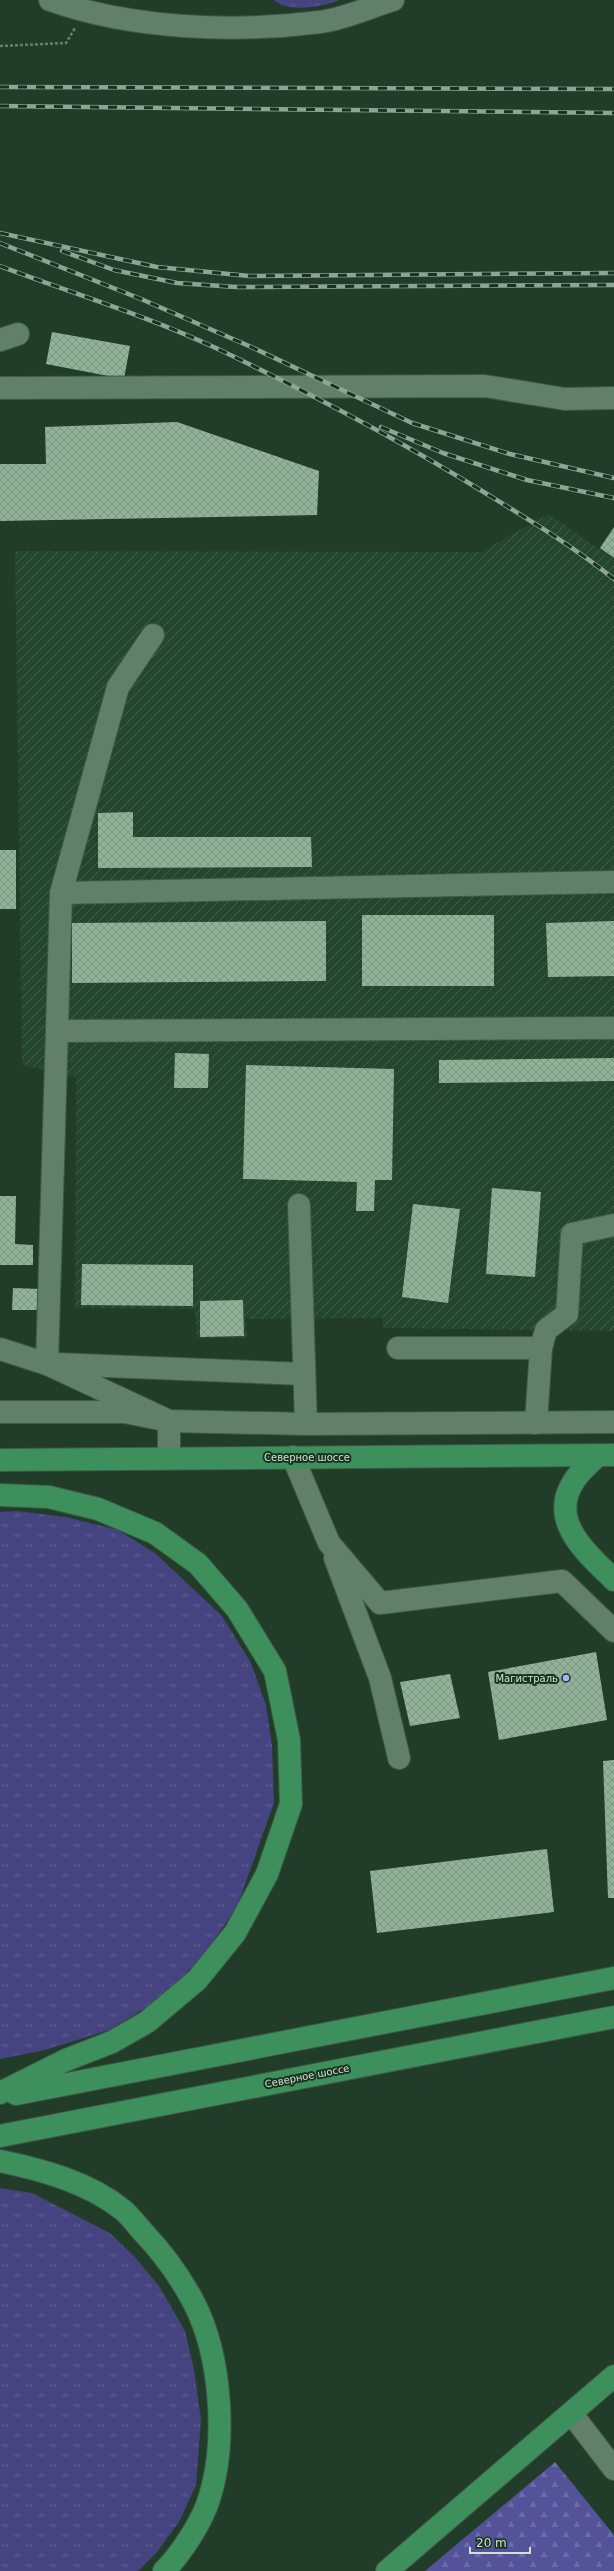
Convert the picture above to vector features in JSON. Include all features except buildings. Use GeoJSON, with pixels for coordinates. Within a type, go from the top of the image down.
{"type":"FeatureCollection","features":[{"type":"Feature","properties":{"kind":"main road","name":"Северное шоссе"},"geometry":{"type":"LineString","coordinates":[[0,1460],[605,1455]]}},
{"type":"Feature","properties":{"kind":"main road"},"geometry":{"type":"LineString","coordinates":[[605,1455],[573,1481],[566,1502],[566,1520],[580,1547],[614,1580]]}},
{"type":"Feature","properties":{"kind":"main road"},"geometry":{"type":"LineString","coordinates":[[0,1495],[49,1497],[98,1509],[155,1533],[198,1564],[237,1609],[275,1671],[289,1740],[291,1804],[263,1880],[235,1933],[197,1980],[147,2022],[112,2042],[66,2060],[0,2093]]}},
{"type":"Feature","properties":{"kind":"main road"},"geometry":{"type":"LineString","coordinates":[[0,2097],[614,1978]]}},
{"type":"Feature","properties":{"kind":"main road","name":"Северное шоссе"},"geometry":{"type":"LineString","coordinates":[[0,2136],[614,2017]]}},
{"type":"Feature","properties":{"kind":"main road"},"geometry":{"type":"LineString","coordinates":[[0,2161],[44,2170],[85,2188],[123,2210],[167,2257],[194,2302],[209,2345],[219,2401],[217,2461],[206,2506],[177,2559],[164,2571]]}},
{"type":"Feature","properties":{"kind":"main road"},"geometry":{"type":"LineString","coordinates":[[386,2571],[614,2376]]}},
{"type":"Feature","properties":{"kind":"lane"},"geometry":{"type":"LineString","coordinates":[[50,0],[85,12],[209,29],[322,22],[393,0]]}},
{"type":"Feature","properties":{"kind":"lane"},"geometry":{"type":"LineString","coordinates":[[0,388],[485,386],[565,399],[614,398]]}},
{"type":"Feature","properties":{"kind":"lane"},"geometry":{"type":"LineString","coordinates":[[47,1364],[60,893],[118,687],[153,635]]}},
{"type":"Feature","properties":{"kind":"lane"},"geometry":{"type":"LineString","coordinates":[[60,893],[614,882]]}},
{"type":"Feature","properties":{"kind":"lane"},"geometry":{"type":"LineString","coordinates":[[57,1031],[614,1028]]}},
{"type":"Feature","properties":{"kind":"lane"},"geometry":{"type":"LineString","coordinates":[[299,1205],[303,1374],[306,1424]]}},
{"type":"Feature","properties":{"kind":"lane"},"geometry":{"type":"LineString","coordinates":[[536,1423],[541,1348],[546,1330],[567,1314],[572,1234],[614,1225]]}},
{"type":"Feature","properties":{"kind":"lane"},"geometry":{"type":"LineString","coordinates":[[0,1347],[47,1364],[169,1421]]}},
{"type":"Feature","properties":{"kind":"lane"},"geometry":{"type":"LineString","coordinates":[[398,1348],[541,1348]]}},
{"type":"Feature","properties":{"kind":"lane"},"geometry":{"type":"LineString","coordinates":[[47,1364],[303,1374]]}},
{"type":"Feature","properties":{"kind":"lane"},"geometry":{"type":"LineString","coordinates":[[0,1412],[125,1412],[169,1421],[306,1424],[614,1422]]}},
{"type":"Feature","properties":{"kind":"lane"},"geometry":{"type":"LineString","coordinates":[[169,1421],[169,1458]]}},
{"type":"Feature","properties":{"kind":"lane"},"geometry":{"type":"LineString","coordinates":[[293,1457],[329,1543],[380,1678],[400,1758]]}},
{"type":"Feature","properties":{"kind":"lane"},"geometry":{"type":"LineString","coordinates":[[329,1543],[380,1603],[562,1581],[614,1631]]}},
{"type":"Feature","properties":{"kind":"lane"},"geometry":{"type":"LineString","coordinates":[[571,2413],[614,2469]]}},
{"type":"Feature","properties":{"kind":"path"},"geometry":{"type":"LineString","coordinates":[[0,46],[66,43],[85,12]]}},
{"type":"Feature","properties":{"kind":"shaded area"},"geometry":{"type":"Polygon","coordinates":[[[549,514],[614,559],[614,1331],[383,1328],[383,1318],[246,1319],[247,1338],[197,1338],[195,1309],[75,1308],[76,1077],[22,1065],[15,551],[480,552],[549,514]]]}},
{"type":"Feature","properties":{"kind":"green space"},"geometry":{"type":"Polygon","coordinates":[[[274,0],[339,0],[315,7],[296,8],[280,4],[274,0]]]}},
{"type":"Feature","properties":{"kind":"green space"},"geometry":{"type":"Polygon","coordinates":[[[17,1511],[66,1517],[118,1530],[155,1553],[222,1616],[251,1663],[266,1705],[272,1745],[274,1803],[238,1904],[206,1953],[169,1990],[150,2005],[109,2030],[45,2050],[0,2059],[0,1512],[17,1511]]]}},
{"type":"Feature","properties":{"kind":"green space"},"geometry":{"type":"Polygon","coordinates":[[[0,2188],[32,2193],[110,2233],[134,2256],[159,2286],[185,2331],[194,2369],[201,2420],[196,2485],[179,2522],[157,2552],[138,2571],[0,2571],[0,2188]]]}},
{"type":"Feature","properties":{"kind":"green space"},"geometry":{"type":"Polygon","coordinates":[[[555,2462],[614,2535],[614,2571],[425,2571],[555,2462]]]}},
{"type":"Feature","properties":{"kind":"railway"},"geometry":{"type":"LineString","coordinates":[[0,87],[614,89]]}},
{"type":"Feature","properties":{"kind":"railway"},"geometry":{"type":"LineString","coordinates":[[0,106],[614,113]]}},
{"type":"Feature","properties":{"kind":"railway"},"geometry":{"type":"LineString","coordinates":[[0,233],[157,267],[249,276],[614,273]]}},
{"type":"Feature","properties":{"kind":"railway"},"geometry":{"type":"LineString","coordinates":[[0,243],[141,299],[249,346],[412,423],[510,454],[614,478]]}},
{"type":"Feature","properties":{"kind":"railway"},"geometry":{"type":"LineString","coordinates":[[62,251],[114,270],[177,283],[236,287],[614,285]]}},
{"type":"Feature","properties":{"kind":"railway"},"geometry":{"type":"LineString","coordinates":[[0,266],[165,326],[218,349],[287,383],[355,418],[455,474],[552,535],[614,579]]}},
{"type":"Feature","properties":{"kind":"railway"},"geometry":{"type":"LineString","coordinates":[[381,427],[443,453],[527,480],[614,498]]}},
{"type":"Feature","properties":{"kind":"place","name":"Магистраль"},"geometry":{"type":"Point","coordinates":[566,1678]}}]}
